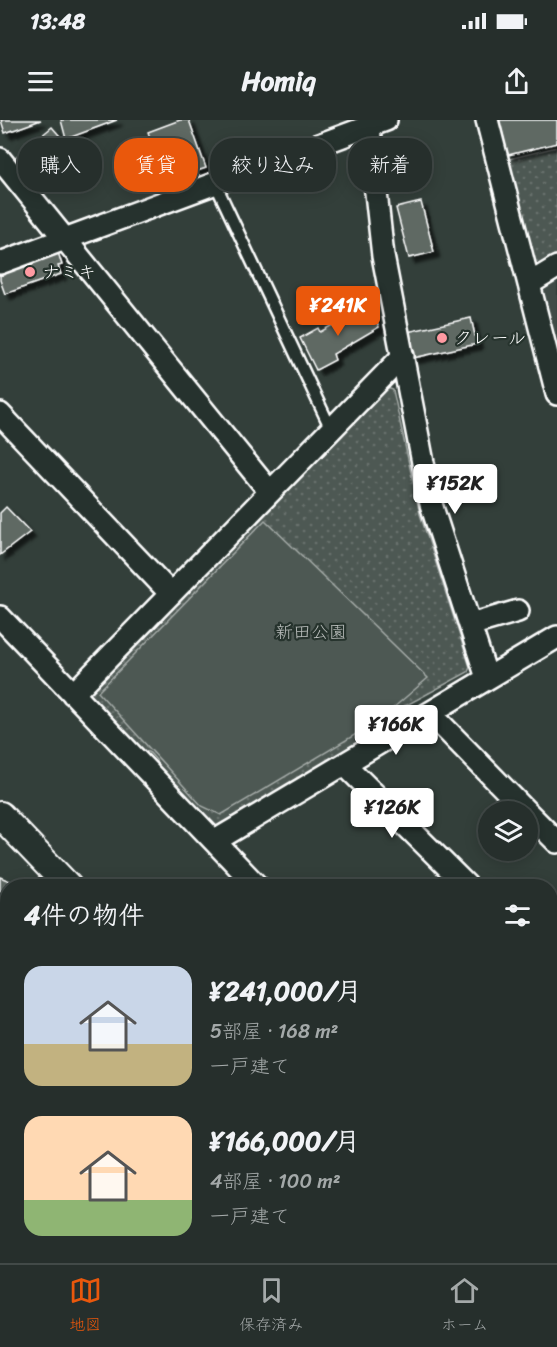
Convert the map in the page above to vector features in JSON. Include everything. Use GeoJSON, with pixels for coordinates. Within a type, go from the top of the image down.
{"type":"FeatureCollection","features":[{"type":"Feature","properties":{"kind":"street"},"geometry":{"type":"LineString","coordinates":[[487,120],[557,394]]}},
{"type":"Feature","properties":{"kind":"street"},"geometry":{"type":"LineString","coordinates":[[332,138],[374,122],[383,256],[431,504],[487,678]]}},
{"type":"Feature","properties":{"kind":"street"},"geometry":{"type":"LineString","coordinates":[[0,159],[270,492]]}},
{"type":"Feature","properties":{"kind":"street"},"geometry":{"type":"LineString","coordinates":[[0,263],[210,185]]}},
{"type":"Feature","properties":{"kind":"street"},"geometry":{"type":"LineString","coordinates":[[529,284],[557,267]]}},
{"type":"Feature","properties":{"kind":"street"},"geometry":{"type":"LineString","coordinates":[[73,694],[403,356]]}},
{"type":"Feature","properties":{"kind":"street"},"geometry":{"type":"LineString","coordinates":[[0,414],[171,594]]}},
{"type":"Feature","properties":{"kind":"street"},"geometry":{"type":"LineString","coordinates":[[470,625],[518,611]]}},
{"type":"Feature","properties":{"kind":"street"},"geometry":{"type":"LineString","coordinates":[[4,628],[73,694],[250,879]]}},
{"type":"Feature","properties":{"kind":"street"},"geometry":{"type":"LineString","coordinates":[[214,842],[557,637]]}},
{"type":"Feature","properties":{"kind":"street"},"geometry":{"type":"LineString","coordinates":[[430,713],[516,801]]}},
{"type":"Feature","properties":{"kind":"street"},"geometry":{"type":"LineString","coordinates":[[344,764],[460,879]]}},
{"type":"Feature","properties":{"kind":"street"},"geometry":{"type":"LineString","coordinates":[[0,815],[61,879]]}},
{"type":"Feature","properties":{"kind":"street"},"geometry":{"type":"LineString","coordinates":[[538,823],[557,842]]}},
{"type":"Feature","properties":{"kind":"lane"},"geometry":{"type":"LineString","coordinates":[[219,192],[331,429]]}},
{"type":"Feature","properties":{"kind":"shaded area"},"geometry":{"type":"Polygon","coordinates":[[[557,275],[557,357],[541,292],[544,283],[557,275]]]}},
{"type":"Feature","properties":{"kind":"green space"},"geometry":{"type":"Polygon","coordinates":[[[557,147],[557,258],[541,267],[530,264],[505,160],[557,147]]]}},
{"type":"Feature","properties":{"kind":"green space","name":"新田公園"},"geometry":{"type":"Polygon","coordinates":[[[384,387],[393,390],[420,514],[470,667],[468,672],[403,707],[406,712],[222,827],[212,825],[157,768],[156,760],[149,752],[139,751],[90,696],[88,689],[384,387]]]}},
{"type":"Feature","properties":{"kind":"green space"},"geometry":{"type":"Polygon","coordinates":[[[265,520],[428,678],[378,721],[221,815],[202,806],[98,692],[265,520]]]}},
{"type":"Feature","properties":{"kind":"building"},"geometry":{"type":"Polygon","coordinates":[[[1,120],[41,120],[5,133],[1,120]]]}},
{"type":"Feature","properties":{"kind":"building"},"geometry":{"type":"Polygon","coordinates":[[[61,120],[117,120],[69,138],[66,138],[61,120]]]}},
{"type":"Feature","properties":{"kind":"building"},"geometry":{"type":"Polygon","coordinates":[[[180,120],[189,120],[195,138],[150,138],[148,132],[180,120]]]}},
{"type":"Feature","properties":{"kind":"building"},"geometry":{"type":"Polygon","coordinates":[[[499,120],[557,120],[557,143],[508,155],[499,120]]]}},
{"type":"Feature","properties":{"kind":"building"},"geometry":{"type":"Polygon","coordinates":[[[52,127],[62,138],[39,138],[52,127]]]}},
{"type":"Feature","properties":{"kind":"building"},"geometry":{"type":"Polygon","coordinates":[[[198,145],[206,168],[198,171],[198,145]]]}},
{"type":"Feature","properties":{"kind":"building"},"geometry":{"type":"Polygon","coordinates":[[[18,155],[18,167],[12,160],[18,155]]]}},
{"type":"Feature","properties":{"kind":"building"},"geometry":{"type":"Polygon","coordinates":[[[421,202],[434,252],[409,258],[396,208],[421,202]]]}},
{"type":"Feature","properties":{"kind":"building","name":"ナミキ"},"geometry":{"type":"Polygon","coordinates":[[[57,249],[62,265],[58,266],[61,274],[5,294],[0,280],[0,270],[57,249]]]}},
{"type":"Feature","properties":{"kind":"building"},"geometry":{"type":"Polygon","coordinates":[[[369,305],[379,327],[333,354],[335,360],[316,370],[300,338],[318,328],[320,332],[369,305]]]}},
{"type":"Feature","properties":{"kind":"building","name":"クレール"},"geometry":{"type":"Polygon","coordinates":[[[471,318],[477,344],[413,358],[407,332],[471,318]]]}},
{"type":"Feature","properties":{"kind":"building"},"geometry":{"type":"Polygon","coordinates":[[[6,507],[30,532],[0,555],[0,513],[6,507]]]}},
{"type":"Feature","properties":{"kind":"place","name":"ナミキ"},"geometry":{"type":"Point","coordinates":[30,272]}},
{"type":"Feature","properties":{"kind":"place","name":"クレール"},"geometry":{"type":"Point","coordinates":[442,338]}}]}
